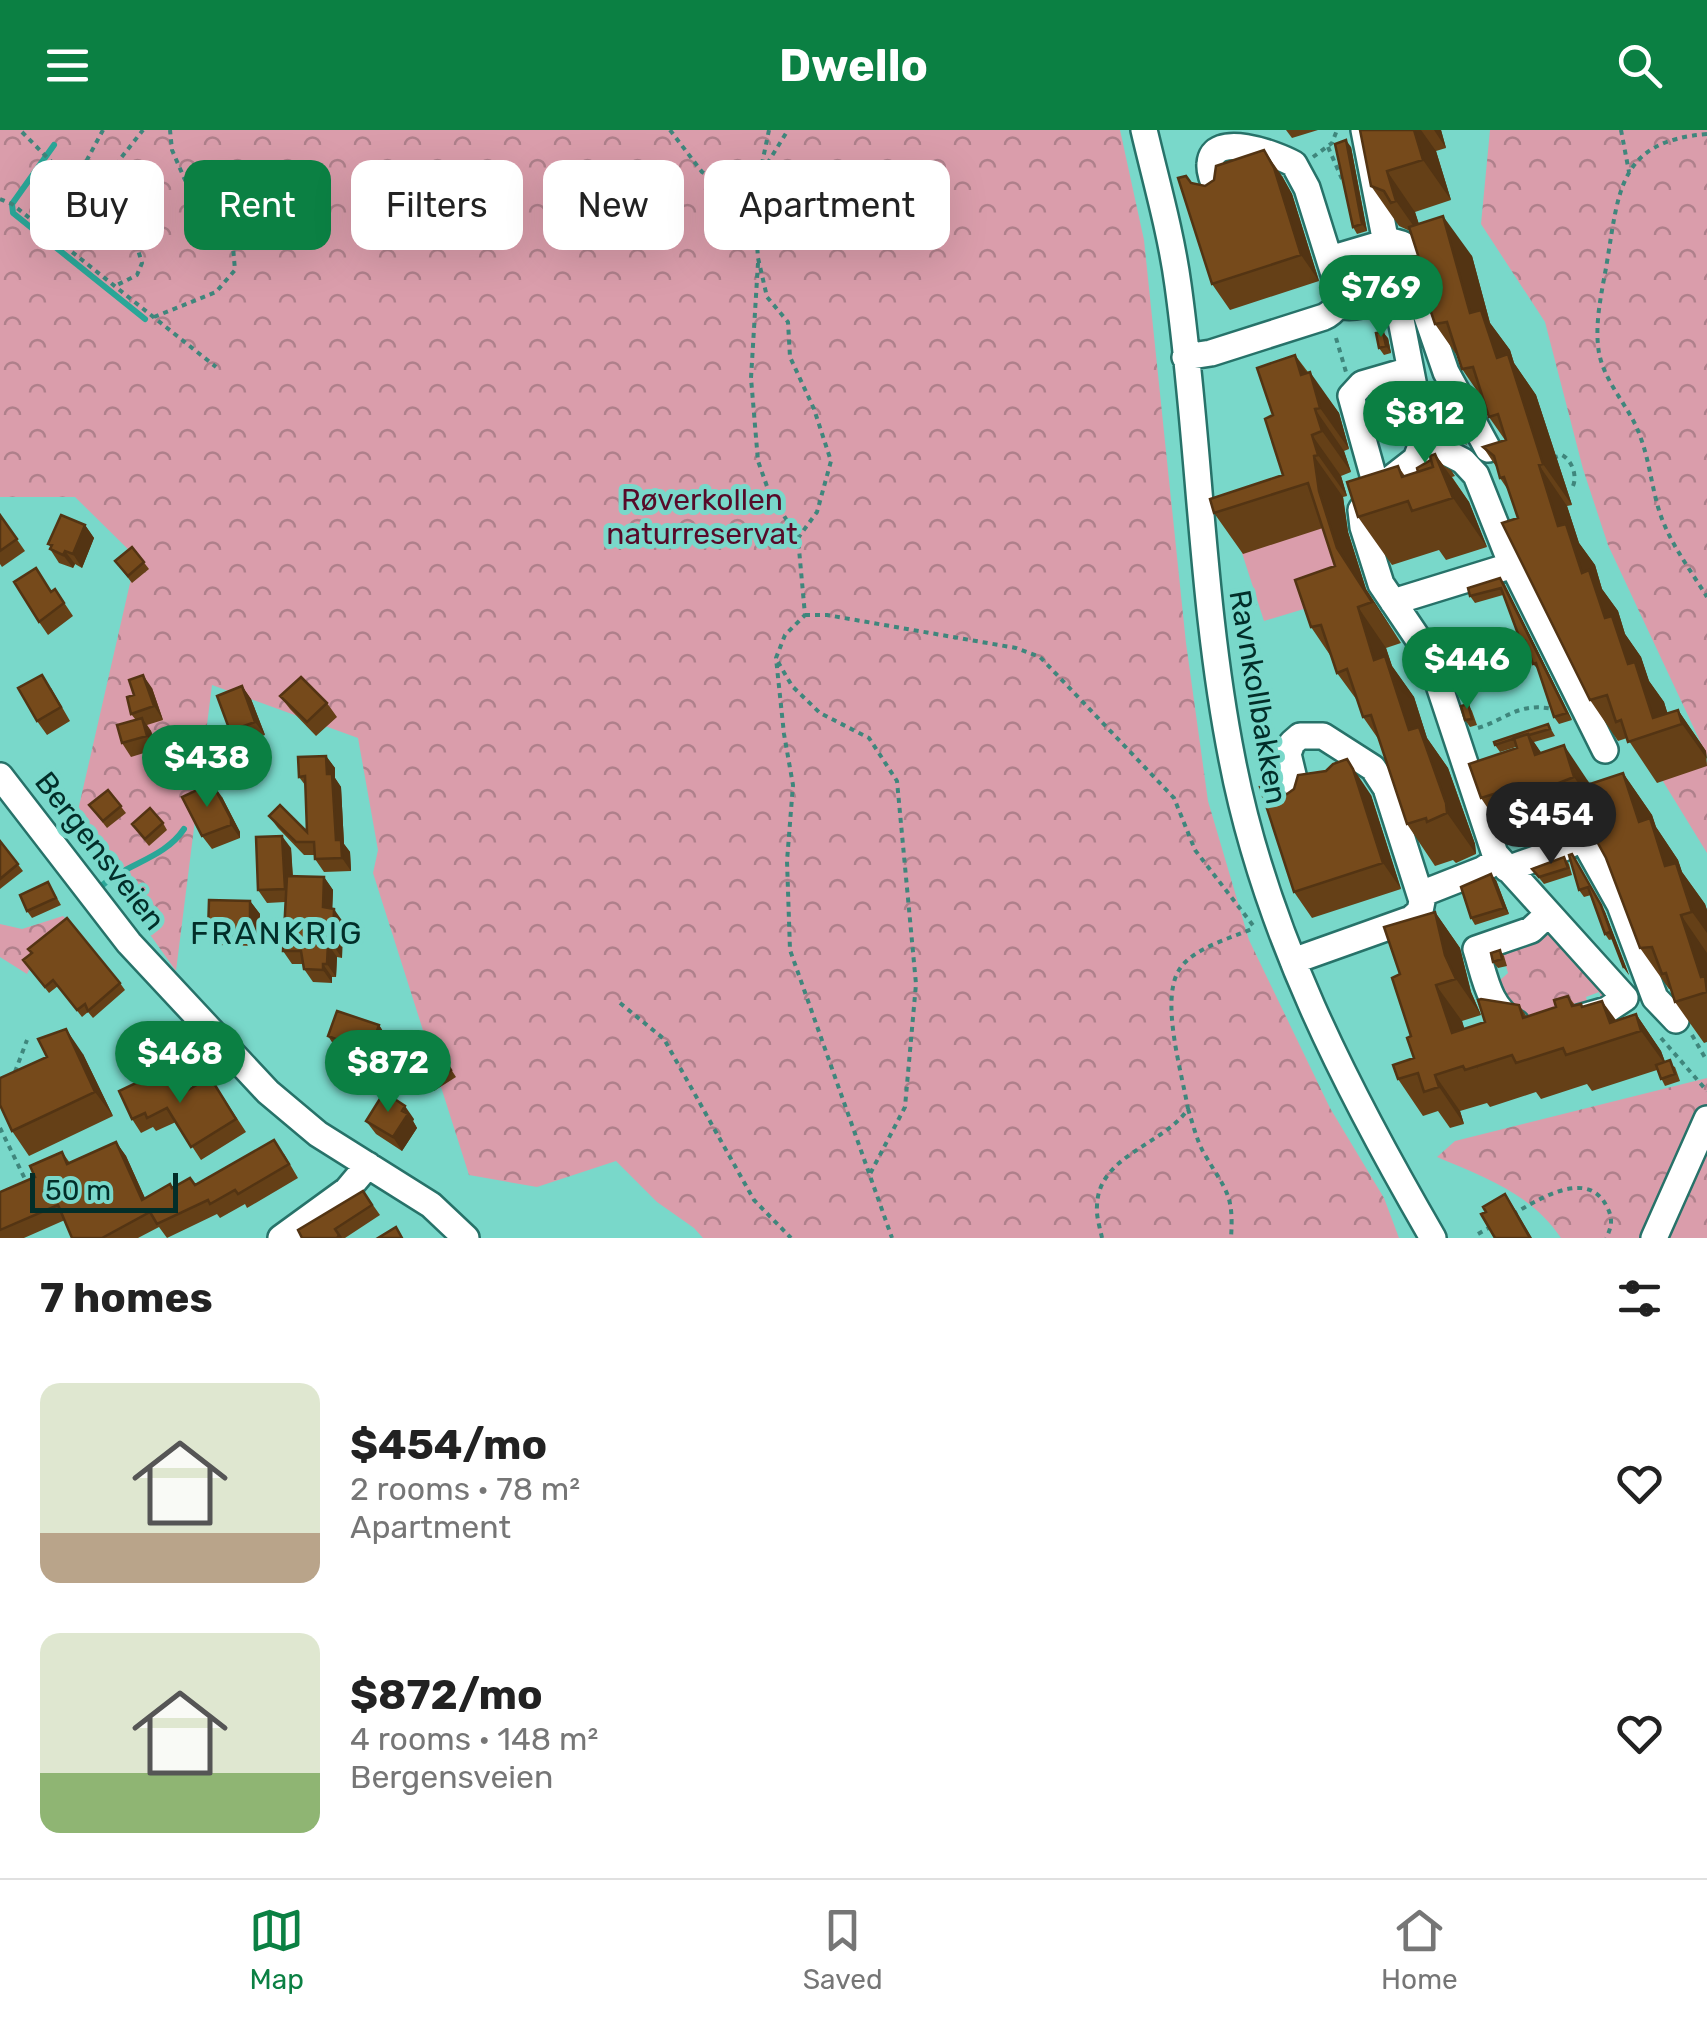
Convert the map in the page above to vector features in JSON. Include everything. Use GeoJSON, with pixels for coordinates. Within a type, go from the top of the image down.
{"type":"FeatureCollection","features":[{"type":"Feature","properties":{"kind":"street","name":"Ravnkollbakken"},"geometry":{"type":"LineString","coordinates":[[1144,130],[1174,256],[1210,624],[1266,923],[1293,962],[1353,1096],[1433,1238]]}},
{"type":"Feature","properties":{"kind":"street"},"geometry":{"type":"LineString","coordinates":[[1364,130],[1424,442],[1416,460],[1364,504],[1361,522],[1381,584],[1429,656],[1478,771],[1489,840],[1503,864],[1625,998],[1593,1015],[1546,1024],[1513,1022],[1497,1009],[1476,948],[1531,930],[1548,914]]}},
{"type":"Feature","properties":{"kind":"street"},"geometry":{"type":"LineString","coordinates":[[1219,196],[1210,164],[1213,154],[1222,146],[1240,144],[1294,164],[1304,178],[1310,220],[1335,282]]}},
{"type":"Feature","properties":{"kind":"street"},"geometry":{"type":"LineString","coordinates":[[1185,357],[1210,353],[1324,317],[1335,282],[1384,243],[1395,240],[1404,247],[1446,372],[1488,449]]}},
{"type":"Feature","properties":{"kind":"street"},"geometry":{"type":"LineString","coordinates":[[1380,487],[1373,475],[1351,396],[1362,384],[1410,370]]}},
{"type":"Feature","properties":{"kind":"street"},"geometry":{"type":"LineString","coordinates":[[1424,442],[1473,470],[1513,565],[1605,750]]}},
{"type":"Feature","properties":{"kind":"street"},"geometry":{"type":"LineString","coordinates":[[1393,602],[1513,565]]}},
{"type":"Feature","properties":{"kind":"street"},"geometry":{"type":"LineString","coordinates":[[1293,962],[1411,919],[1422,908],[1421,894],[1394,834],[1381,777],[1347,762],[1317,734],[1295,740],[1288,759],[1300,804]]}},
{"type":"Feature","properties":{"kind":"street","name":"Bergensveien"},"geometry":{"type":"LineString","coordinates":[[0,776],[117,928],[253,1076],[302,1122],[430,1205],[466,1238]]}},
{"type":"Feature","properties":{"kind":"street"},"geometry":{"type":"LineString","coordinates":[[1421,894],[1592,834],[1668,1028]]}},
{"type":"Feature","properties":{"kind":"street"},"geometry":{"type":"LineString","coordinates":[[1654,1238],[1707,1119]]}},
{"type":"Feature","properties":{"kind":"street"},"geometry":{"type":"LineString","coordinates":[[281,1238],[346,1190],[368,1165]]}},
{"type":"Feature","properties":{"kind":"path"},"geometry":{"type":"LineString","coordinates":[[86,160],[103,130]]}},
{"type":"Feature","properties":{"kind":"path"},"geometry":{"type":"LineString","coordinates":[[119,160],[143,130]]}},
{"type":"Feature","properties":{"kind":"path"},"geometry":{"type":"LineString","coordinates":[[154,316],[216,292],[235,270],[233,247],[227,236],[184,180],[172,150],[170,130]]}},
{"type":"Feature","properties":{"kind":"path"},"geometry":{"type":"LineString","coordinates":[[670,130],[704,173]]}},
{"type":"Feature","properties":{"kind":"path"},"geometry":{"type":"LineString","coordinates":[[763,160],[769,130]]}},
{"type":"Feature","properties":{"kind":"path"},"geometry":{"type":"LineString","coordinates":[[769,160],[788,130]]}},
{"type":"Feature","properties":{"kind":"path"},"geometry":{"type":"LineString","coordinates":[[1294,164],[1328,147],[1337,130]]}},
{"type":"Feature","properties":{"kind":"path"},"geometry":{"type":"LineString","coordinates":[[1621,130],[1628,172]]}},
{"type":"Feature","properties":{"kind":"path"},"geometry":{"type":"LineString","coordinates":[[22,132],[50,160]]}},
{"type":"Feature","properties":{"kind":"path"},"geometry":{"type":"LineString","coordinates":[[1707,134],[1657,145],[1628,172],[1617,202],[1600,308],[1600,354],[1606,374],[1640,432],[1664,525],[1707,598]]}},
{"type":"Feature","properties":{"kind":"path"},"geometry":{"type":"LineString","coordinates":[[1328,147],[1347,187],[1374,181]]}},
{"type":"Feature","properties":{"kind":"path"},"geometry":{"type":"LineString","coordinates":[[0,199],[12,204],[216,366]]}},
{"type":"Feature","properties":{"kind":"path"},"geometry":{"type":"LineString","coordinates":[[114,286],[137,274],[142,263],[138,250]]}},
{"type":"Feature","properties":{"kind":"path"},"geometry":{"type":"LineString","coordinates":[[757,250],[751,378],[758,461],[770,492],[798,538],[805,615]]}},
{"type":"Feature","properties":{"kind":"path"},"geometry":{"type":"LineString","coordinates":[[758,258],[767,297],[788,322],[790,356],[831,460],[818,512],[798,538]]}},
{"type":"Feature","properties":{"kind":"path"},"geometry":{"type":"LineString","coordinates":[[1336,338],[1350,384]]}},
{"type":"Feature","properties":{"kind":"path"},"geometry":{"type":"LineString","coordinates":[[1538,462],[1565,456],[1574,476],[1572,488]]}},
{"type":"Feature","properties":{"kind":"path"},"geometry":{"type":"LineString","coordinates":[[892,1238],[790,950],[787,862],[794,785],[776,658],[785,635],[805,615],[827,615],[1016,648],[1040,657],[1174,798],[1195,850],[1266,923],[1200,952],[1180,968],[1170,998],[1188,1109],[1204,1153],[1222,1178],[1234,1208],[1231,1238]]}},
{"type":"Feature","properties":{"kind":"path"},"geometry":{"type":"LineString","coordinates":[[776,658],[792,686],[820,713],[869,738],[897,781],[916,984],[904,1107],[870,1174]]}},
{"type":"Feature","properties":{"kind":"path"},"geometry":{"type":"LineString","coordinates":[[1495,722],[1500,716],[1518,710],[1537,706],[1552,709],[1581,699]]}},
{"type":"Feature","properties":{"kind":"path"},"geometry":{"type":"LineString","coordinates":[[620,1004],[664,1039],[754,1200],[791,1238]]}},
{"type":"Feature","properties":{"kind":"path"},"geometry":{"type":"LineString","coordinates":[[1668,1028],[1693,1036],[1707,1061]]}},
{"type":"Feature","properties":{"kind":"path"},"geometry":{"type":"LineString","coordinates":[[1668,1028],[1706,1088]]}},
{"type":"Feature","properties":{"kind":"path"},"geometry":{"type":"LineString","coordinates":[[14,1076],[27,1040]]}},
{"type":"Feature","properties":{"kind":"path"},"geometry":{"type":"LineString","coordinates":[[1102,1238],[1096,1205],[1101,1186],[1118,1162],[1178,1124],[1188,1109]]}},
{"type":"Feature","properties":{"kind":"path"},"geometry":{"type":"LineString","coordinates":[[0,1128],[25,1182],[39,1176]]}},
{"type":"Feature","properties":{"kind":"path"},"geometry":{"type":"LineString","coordinates":[[1509,1216],[1559,1191],[1583,1189],[1601,1197],[1606,1204],[1611,1222],[1606,1238]]}},
{"type":"Feature","properties":{"kind":"path"},"geometry":{"type":"LineString","coordinates":[[1478,1234],[1494,1225]]}},
{"type":"Feature","properties":{"kind":"green space","name":"Røverkollen naturreservat"},"geometry":{"type":"Polygon","coordinates":[[[0,130],[1120,130],[1144,240],[1186,643],[1208,801],[1249,940],[1330,1108],[1384,1198],[1399,1238],[703,1238],[657,1202],[616,1161],[537,1187],[469,1175],[373,873],[378,850],[358,738],[212,685],[176,971],[74,828],[136,557],[75,497],[0,497],[0,130]]]}},
{"type":"Feature","properties":{"kind":"green space"},"geometry":{"type":"Polygon","coordinates":[[[1490,130],[1707,130],[1707,756],[1608,545],[1583,469],[1545,322],[1481,224],[1490,130]]]}},
{"type":"Feature","properties":{"kind":"green space"},"geometry":{"type":"Polygon","coordinates":[[[1335,523],[1360,592],[1264,621],[1242,553],[1335,523]]]}},
{"type":"Feature","properties":{"kind":"green space"},"geometry":{"type":"Polygon","coordinates":[[[1519,639],[1529,672],[1512,687],[1467,690],[1466,674],[1519,639]]]}},
{"type":"Feature","properties":{"kind":"green space"},"geometry":{"type":"Polygon","coordinates":[[[1707,762],[1707,853],[1661,778],[1707,762]]]}},
{"type":"Feature","properties":{"kind":"green space"},"geometry":{"type":"Polygon","coordinates":[[[63,916],[75,927],[34,960],[27,974],[0,957],[0,924],[22,929],[63,916]]]}},
{"type":"Feature","properties":{"kind":"green space"},"geometry":{"type":"Polygon","coordinates":[[[1549,929],[1609,991],[1604,1006],[1599,992],[1586,997],[1590,1010],[1525,1021],[1496,992],[1499,981],[1508,973],[1500,945],[1549,929]]]}},
{"type":"Feature","properties":{"kind":"green space"},"geometry":{"type":"Polygon","coordinates":[[[1707,1078],[1707,1238],[1561,1238],[1521,1198],[1437,1157],[1455,1141],[1707,1078]]]}},
{"type":"Feature","properties":{"kind":"building"},"geometry":{"type":"Polygon","coordinates":[[[1360,130],[1414,130],[1423,160],[1387,171],[1396,201],[1391,203],[1384,191],[1371,186],[1360,130]]]}},
{"type":"Feature","properties":{"kind":"building"},"geometry":{"type":"Polygon","coordinates":[[[1346,140],[1362,224],[1353,227],[1335,144],[1346,140]]]}},
{"type":"Feature","properties":{"kind":"building"},"geometry":{"type":"Polygon","coordinates":[[[1264,150],[1274,168],[1301,255],[1212,284],[1178,178],[1186,176],[1191,183],[1205,186],[1214,180],[1216,166],[1264,150]]]}},
{"type":"Feature","properties":{"kind":"building"},"geometry":{"type":"Polygon","coordinates":[[[1443,216],[1470,313],[1481,310],[1497,358],[1508,354],[1558,526],[1566,524],[1582,573],[1589,570],[1605,618],[1612,616],[1628,664],[1635,662],[1653,718],[1678,710],[1682,724],[1628,742],[1607,695],[1590,700],[1502,523],[1518,518],[1494,456],[1483,447],[1506,440],[1498,414],[1489,417],[1473,367],[1462,369],[1447,322],[1435,324],[1409,257],[1418,255],[1409,227],[1443,216]]]}},
{"type":"Feature","properties":{"kind":"building"},"geometry":{"type":"Polygon","coordinates":[[[1383,332],[1386,346],[1379,348],[1376,333],[1383,332]]]}},
{"type":"Feature","properties":{"kind":"building"},"geometry":{"type":"Polygon","coordinates":[[[1295,355],[1301,375],[1310,372],[1320,408],[1315,409],[1322,431],[1312,435],[1318,455],[1314,456],[1319,491],[1337,548],[1372,602],[1358,607],[1374,660],[1385,656],[1409,730],[1419,727],[1446,803],[1447,813],[1427,822],[1426,818],[1407,824],[1371,715],[1363,717],[1347,669],[1337,673],[1321,625],[1311,627],[1295,580],[1335,566],[1308,483],[1214,513],[1210,499],[1283,475],[1265,419],[1273,415],[1257,368],[1295,355]]]}},
{"type":"Feature","properties":{"kind":"building"},"geometry":{"type":"Polygon","coordinates":[[[1447,409],[1463,438],[1451,432],[1444,410],[1447,409]]]}},
{"type":"Feature","properties":{"kind":"building"},"geometry":{"type":"Polygon","coordinates":[[[1435,454],[1453,498],[1412,511],[1408,501],[1358,517],[1347,482],[1398,466],[1402,477],[1433,467],[1430,456],[1435,454]]]}},
{"type":"Feature","properties":{"kind":"building"},"geometry":{"type":"Polygon","coordinates":[[[1431,460],[1433,467],[1418,472],[1417,468],[1431,460]]]}},
{"type":"Feature","properties":{"kind":"building"},"geometry":{"type":"Polygon","coordinates":[[[0,515],[17,539],[0,551],[0,515]]]}},
{"type":"Feature","properties":{"kind":"building"},"geometry":{"type":"Polygon","coordinates":[[[61,515],[85,525],[73,554],[65,551],[63,555],[48,544],[61,515]]]}},
{"type":"Feature","properties":{"kind":"building"},"geometry":{"type":"Polygon","coordinates":[[[132,547],[144,562],[128,576],[115,561],[132,547]]]}},
{"type":"Feature","properties":{"kind":"building"},"geometry":{"type":"Polygon","coordinates":[[[36,568],[51,592],[55,589],[64,603],[39,622],[14,582],[36,568]]]}},
{"type":"Feature","properties":{"kind":"building"},"geometry":{"type":"Polygon","coordinates":[[[1500,578],[1567,713],[1554,717],[1536,663],[1533,664],[1525,641],[1521,642],[1501,588],[1470,596],[1468,588],[1500,578]]]}},
{"type":"Feature","properties":{"kind":"building"},"geometry":{"type":"Polygon","coordinates":[[[1455,666],[1460,680],[1453,682],[1448,668],[1455,666]]]}},
{"type":"Feature","properties":{"kind":"building"},"geometry":{"type":"Polygon","coordinates":[[[42,675],[61,707],[37,721],[18,688],[42,675]]]}},
{"type":"Feature","properties":{"kind":"building"},"geometry":{"type":"Polygon","coordinates":[[[143,675],[154,706],[131,714],[127,697],[134,695],[129,680],[143,675]]]}},
{"type":"Feature","properties":{"kind":"building"},"geometry":{"type":"Polygon","coordinates":[[[301,677],[327,703],[307,722],[280,696],[301,677]]]}},
{"type":"Feature","properties":{"kind":"building"},"geometry":{"type":"Polygon","coordinates":[[[242,686],[255,722],[230,731],[217,696],[242,686]]]}},
{"type":"Feature","properties":{"kind":"building"},"geometry":{"type":"Polygon","coordinates":[[[1468,704],[1472,719],[1465,720],[1461,706],[1468,704]]]}},
{"type":"Feature","properties":{"kind":"building"},"geometry":{"type":"Polygon","coordinates":[[[142,718],[147,736],[122,743],[117,725],[142,718]]]}},
{"type":"Feature","properties":{"kind":"building"},"geometry":{"type":"Polygon","coordinates":[[[1548,724],[1550,729],[1495,745],[1494,742],[1548,724]]]}},
{"type":"Feature","properties":{"kind":"building"},"geometry":{"type":"Polygon","coordinates":[[[1528,734],[1535,755],[1564,745],[1574,777],[1526,796],[1522,785],[1481,798],[1469,764],[1517,748],[1514,738],[1528,734]]]}},
{"type":"Feature","properties":{"kind":"building"},"geometry":{"type":"Polygon","coordinates":[[[326,756],[327,774],[332,774],[336,840],[341,840],[342,858],[315,859],[314,842],[296,842],[269,816],[280,805],[307,832],[305,776],[299,777],[298,757],[326,756]]]}},
{"type":"Feature","properties":{"kind":"building"},"geometry":{"type":"Polygon","coordinates":[[[1347,759],[1383,863],[1294,892],[1260,787],[1268,785],[1276,793],[1287,794],[1294,789],[1298,775],[1326,771],[1347,759]]]}},
{"type":"Feature","properties":{"kind":"building"},"geometry":{"type":"Polygon","coordinates":[[[1623,773],[1639,822],[1650,818],[1665,866],[1676,863],[1692,912],[1681,915],[1701,977],[1705,976],[1707,992],[1675,1002],[1652,947],[1640,948],[1606,858],[1576,803],[1584,796],[1587,785],[1623,773]]]}},
{"type":"Feature","properties":{"kind":"building"},"geometry":{"type":"Polygon","coordinates":[[[212,783],[231,825],[202,836],[182,797],[212,783]]]}},
{"type":"Feature","properties":{"kind":"building"},"geometry":{"type":"Polygon","coordinates":[[[108,790],[121,806],[103,821],[89,805],[108,790]]]}},
{"type":"Feature","properties":{"kind":"building"},"geometry":{"type":"Polygon","coordinates":[[[150,808],[163,823],[145,839],[132,824],[150,808]]]}},
{"type":"Feature","properties":{"kind":"building"},"geometry":{"type":"Polygon","coordinates":[[[282,836],[285,889],[258,890],[256,837],[282,836]]]}},
{"type":"Feature","properties":{"kind":"building"},"geometry":{"type":"Polygon","coordinates":[[[0,841],[18,864],[0,879],[0,841]]]}},
{"type":"Feature","properties":{"kind":"building"},"geometry":{"type":"Polygon","coordinates":[[[1572,854],[1601,905],[1624,968],[1610,932],[1605,934],[1588,887],[1579,890],[1569,855],[1572,854]]]}},
{"type":"Feature","properties":{"kind":"building"},"geometry":{"type":"Polygon","coordinates":[[[1564,857],[1568,868],[1539,877],[1532,869],[1564,857]]]}},
{"type":"Feature","properties":{"kind":"building"},"geometry":{"type":"Polygon","coordinates":[[[1491,874],[1504,908],[1471,918],[1461,887],[1491,874]]]}},
{"type":"Feature","properties":{"kind":"building"},"geometry":{"type":"Polygon","coordinates":[[[287,876],[324,877],[323,907],[334,909],[333,945],[328,944],[323,970],[304,969],[301,951],[283,951],[287,876]]]}},
{"type":"Feature","properties":{"kind":"building"},"geometry":{"type":"Polygon","coordinates":[[[48,882],[56,898],[27,911],[20,895],[48,882]]]}},
{"type":"Feature","properties":{"kind":"building"},"geometry":{"type":"Polygon","coordinates":[[[209,900],[250,901],[250,927],[246,927],[246,933],[208,932],[209,900]]]}},
{"type":"Feature","properties":{"kind":"building"},"geometry":{"type":"Polygon","coordinates":[[[1435,912],[1445,955],[1456,979],[1436,985],[1452,1033],[1485,1022],[1478,1000],[1481,999],[1519,1005],[1523,1018],[1556,1007],[1554,1000],[1568,996],[1572,1006],[1602,1001],[1610,1023],[1636,1014],[1641,1031],[1566,1055],[1563,1048],[1516,1063],[1512,1055],[1465,1070],[1463,1066],[1435,1075],[1439,1087],[1424,1092],[1418,1073],[1398,1079],[1393,1065],[1414,1058],[1392,978],[1400,974],[1384,927],[1435,912]]]}},
{"type":"Feature","properties":{"kind":"building"},"geometry":{"type":"Polygon","coordinates":[[[67,918],[120,983],[88,1011],[85,1004],[77,1010],[53,980],[45,987],[23,960],[32,953],[28,949],[67,918]]]}},
{"type":"Feature","properties":{"kind":"building"},"geometry":{"type":"Polygon","coordinates":[[[1500,950],[1502,959],[1493,962],[1491,953],[1500,950]]]}},
{"type":"Feature","properties":{"kind":"building"},"geometry":{"type":"Polygon","coordinates":[[[337,1011],[379,1025],[365,1066],[341,1058],[346,1043],[328,1036],[337,1011]]]}},
{"type":"Feature","properties":{"kind":"building"},"geometry":{"type":"Polygon","coordinates":[[[66,1029],[95,1092],[12,1131],[0,1105],[0,1078],[47,1057],[38,1039],[66,1029]]]}},
{"type":"Feature","properties":{"kind":"building"},"geometry":{"type":"Polygon","coordinates":[[[443,1057],[451,1070],[429,1084],[421,1071],[443,1057]]]}},
{"type":"Feature","properties":{"kind":"building"},"geometry":{"type":"Polygon","coordinates":[[[1670,1060],[1675,1074],[1661,1079],[1656,1065],[1670,1060]]]}},
{"type":"Feature","properties":{"kind":"building"},"geometry":{"type":"Polygon","coordinates":[[[161,1071],[178,1096],[210,1077],[236,1119],[191,1147],[167,1108],[147,1118],[145,1113],[132,1119],[119,1091],[161,1071]]]}},
{"type":"Feature","properties":{"kind":"building"},"geometry":{"type":"Polygon","coordinates":[[[387,1094],[405,1106],[402,1111],[408,1114],[393,1137],[366,1121],[387,1094]]]}},
{"type":"Feature","properties":{"kind":"building"},"geometry":{"type":"Polygon","coordinates":[[[274,1140],[289,1164],[238,1194],[235,1190],[210,1204],[208,1200],[157,1224],[150,1212],[102,1238],[72,1238],[58,1205],[0,1230],[0,1192],[35,1177],[30,1166],[62,1152],[67,1164],[116,1142],[142,1200],[190,1178],[195,1185],[274,1140]]]}},
{"type":"Feature","properties":{"kind":"building"},"geometry":{"type":"Polygon","coordinates":[[[363,1191],[372,1205],[335,1229],[337,1238],[302,1238],[298,1230],[363,1191]]]}},
{"type":"Feature","properties":{"kind":"building"},"geometry":{"type":"Polygon","coordinates":[[[1505,1194],[1530,1238],[1495,1238],[1481,1214],[1486,1212],[1483,1207],[1505,1194]]]}},
{"type":"Feature","properties":{"kind":"building"},"geometry":{"type":"Polygon","coordinates":[[[396,1227],[402,1238],[378,1238],[396,1227]]]}},
{"type":"Feature","properties":{"kind":"waterway"},"geometry":{"type":"LineString","coordinates":[[54,145],[12,204],[13,213],[145,319]]}},
{"type":"Feature","properties":{"kind":"waterway"},"geometry":{"type":"LineString","coordinates":[[99,888],[166,847],[184,829]]}},
{"type":"Feature","properties":{"kind":"district","name":"FRANKRIG"},"geometry":{"type":"Point","coordinates":[277,933]}}]}
